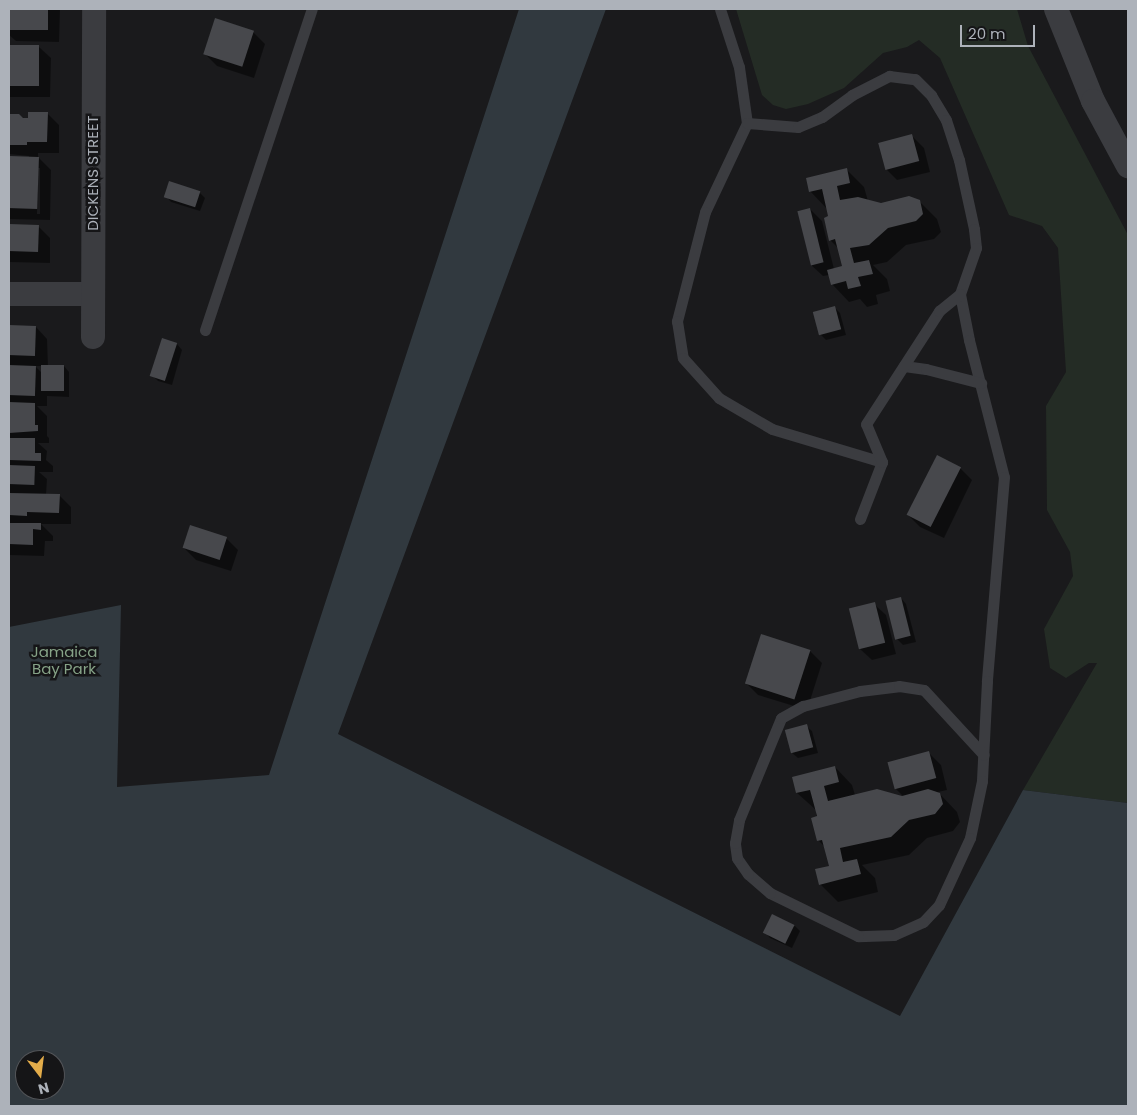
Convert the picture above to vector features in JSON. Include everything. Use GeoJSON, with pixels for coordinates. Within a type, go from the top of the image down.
{"type":"FeatureCollection","features":[{"type":"Feature","properties":{"kind":"street","name":"DICKENS STREET"},"geometry":{"type":"LineString","coordinates":[[92,337],[94,9]]}},
{"type":"Feature","properties":{"kind":"street"},"geometry":{"type":"LineString","coordinates":[[1056,9],[1093,101],[1128,166]]}},
{"type":"Feature","properties":{"kind":"street"},"geometry":{"type":"LineString","coordinates":[[9,294],[92,294]]}},
{"type":"Feature","properties":{"kind":"lane"},"geometry":{"type":"LineString","coordinates":[[205,330],[312,9]]}},
{"type":"Feature","properties":{"kind":"lane"},"geometry":{"type":"LineString","coordinates":[[720,9],[739,67],[747,123],[705,212],[677,321],[683,358],[719,398],[772,429],[882,462]]}},
{"type":"Feature","properties":{"kind":"lane"},"geometry":{"type":"LineString","coordinates":[[747,123],[798,127],[822,117],[852,95],[889,76],[915,78],[931,95],[946,120],[959,160],[976,248],[960,294],[939,311],[866,424],[882,462],[860,519]]}},
{"type":"Feature","properties":{"kind":"lane"},"geometry":{"type":"LineString","coordinates":[[960,294],[1004,477],[987,681],[984,755],[982,781],[970,838],[939,905],[923,922],[894,934],[858,936],[770,893],[748,874],[738,858],[735,843],[739,820],[781,718],[803,706],[860,691],[899,686],[924,690],[984,755]]}},
{"type":"Feature","properties":{"kind":"lane"},"geometry":{"type":"LineString","coordinates":[[904,366],[926,369],[981,383]]}},
{"type":"Feature","properties":{"kind":"shaded area"},"geometry":{"type":"Polygon","coordinates":[[[519,9],[606,9],[338,734],[900,1016],[1023,790],[1128,803],[1128,1106],[9,1106],[9,627],[121,605],[117,787],[269,775],[519,9]]]}},
{"type":"Feature","properties":{"kind":"shaded area"},"geometry":{"type":"Polygon","coordinates":[[[736,9],[1017,9],[1028,46],[1128,235],[1128,803],[1023,790],[1097,663],[1089,663],[1066,678],[1050,668],[1044,629],[1073,576],[1070,552],[1047,510],[1046,406],[1066,372],[1058,248],[1042,226],[1009,215],[940,58],[919,40],[907,47],[883,53],[844,88],[808,104],[786,109],[773,105],[762,95],[736,9]]]}},
{"type":"Feature","properties":{"kind":"building"},"geometry":{"type":"Polygon","coordinates":[[[9,9],[48,9],[48,30],[9,30],[9,9]]]}},
{"type":"Feature","properties":{"kind":"building"},"geometry":{"type":"Polygon","coordinates":[[[215,18],[254,31],[242,67],[203,54],[215,18]]]}},
{"type":"Feature","properties":{"kind":"building"},"geometry":{"type":"Polygon","coordinates":[[[9,45],[39,45],[39,86],[9,86],[9,45]]]}},
{"type":"Feature","properties":{"kind":"building"},"geometry":{"type":"Polygon","coordinates":[[[28,112],[48,112],[47,142],[27,142],[27,145],[9,145],[9,114],[19,114],[23,118],[28,118],[28,112]]]}},
{"type":"Feature","properties":{"kind":"building"},"geometry":{"type":"Polygon","coordinates":[[[912,134],[919,161],[885,170],[878,143],[912,134]]]}},
{"type":"Feature","properties":{"kind":"building"},"geometry":{"type":"Polygon","coordinates":[[[9,156],[39,157],[37,209],[9,208],[9,156]]]}},
{"type":"Feature","properties":{"kind":"building"},"geometry":{"type":"Polygon","coordinates":[[[847,168],[850,183],[837,186],[840,200],[858,197],[881,203],[909,196],[920,200],[923,214],[916,221],[888,228],[869,245],[850,248],[854,263],[869,260],[873,274],[858,277],[861,286],[848,289],[846,281],[831,285],[827,270],[842,266],[835,239],[829,241],[824,218],[828,216],[822,189],[809,192],[806,178],[847,168]]]}},
{"type":"Feature","properties":{"kind":"building"},"geometry":{"type":"Polygon","coordinates":[[[169,181],[200,191],[195,207],[164,197],[169,181]]]}},
{"type":"Feature","properties":{"kind":"building"},"geometry":{"type":"Polygon","coordinates":[[[810,208],[824,262],[811,265],[797,211],[810,208]]]}},
{"type":"Feature","properties":{"kind":"building"},"geometry":{"type":"Polygon","coordinates":[[[9,224],[39,225],[38,252],[9,251],[9,224]]]}},
{"type":"Feature","properties":{"kind":"building"},"geometry":{"type":"Polygon","coordinates":[[[835,306],[841,329],[819,335],[813,312],[835,306]]]}},
{"type":"Feature","properties":{"kind":"building"},"geometry":{"type":"Polygon","coordinates":[[[9,325],[36,326],[35,356],[9,355],[9,325]]]}},
{"type":"Feature","properties":{"kind":"building"},"geometry":{"type":"Polygon","coordinates":[[[162,338],[177,343],[165,381],[150,376],[162,338]]]}},
{"type":"Feature","properties":{"kind":"building"},"geometry":{"type":"Polygon","coordinates":[[[9,365],[36,366],[35,396],[9,395],[9,365]]]}},
{"type":"Feature","properties":{"kind":"building"},"geometry":{"type":"Polygon","coordinates":[[[41,365],[64,365],[64,391],[41,391],[41,365]]]}},
{"type":"Feature","properties":{"kind":"building"},"geometry":{"type":"Polygon","coordinates":[[[9,402],[35,403],[35,425],[38,425],[38,431],[9,433],[9,402]]]}},
{"type":"Feature","properties":{"kind":"building"},"geometry":{"type":"Polygon","coordinates":[[[9,438],[35,438],[35,453],[41,453],[41,461],[9,460],[9,438]]]}},
{"type":"Feature","properties":{"kind":"building"},"geometry":{"type":"Polygon","coordinates":[[[937,455],[961,467],[931,527],[907,515],[937,455]]]}},
{"type":"Feature","properties":{"kind":"building"},"geometry":{"type":"Polygon","coordinates":[[[9,465],[35,466],[34,485],[9,484],[9,465]]]}},
{"type":"Feature","properties":{"kind":"building"},"geometry":{"type":"Polygon","coordinates":[[[9,493],[60,494],[59,513],[27,512],[27,516],[9,515],[9,493]]]}},
{"type":"Feature","properties":{"kind":"building"},"geometry":{"type":"Polygon","coordinates":[[[9,523],[41,523],[41,530],[33,529],[33,545],[9,544],[9,523]]]}},
{"type":"Feature","properties":{"kind":"building"},"geometry":{"type":"Polygon","coordinates":[[[190,525],[227,537],[220,560],[183,548],[190,525]]]}},
{"type":"Feature","properties":{"kind":"building"},"geometry":{"type":"Polygon","coordinates":[[[901,597],[911,636],[895,640],[885,601],[901,597]]]}},
{"type":"Feature","properties":{"kind":"building"},"geometry":{"type":"Polygon","coordinates":[[[875,602],[885,643],[859,649],[849,609],[875,602]]]}},
{"type":"Feature","properties":{"kind":"building"},"geometry":{"type":"Polygon","coordinates":[[[761,634],[810,650],[794,700],[745,683],[761,634]]]}},
{"type":"Feature","properties":{"kind":"building"},"geometry":{"type":"Polygon","coordinates":[[[807,724],[813,747],[791,753],[785,730],[807,724]]]}},
{"type":"Feature","properties":{"kind":"building"},"geometry":{"type":"Polygon","coordinates":[[[929,751],[936,778],[895,789],[887,762],[929,751]]]}},
{"type":"Feature","properties":{"kind":"building"},"geometry":{"type":"Polygon","coordinates":[[[835,766],[839,782],[824,786],[828,801],[877,789],[902,796],[928,789],[940,793],[943,804],[935,814],[909,820],[891,837],[840,848],[843,862],[857,859],[861,874],[819,885],[815,869],[829,866],[822,840],[817,841],[811,818],[817,816],[810,790],[796,793],[792,777],[835,766]]]}},
{"type":"Feature","properties":{"kind":"building"},"geometry":{"type":"Polygon","coordinates":[[[772,914],[794,925],[785,944],[763,933],[772,914]]]}},
{"type":"Feature","properties":{"kind":"park label","name":"Jamaica Bay Park"},"geometry":{"type":"Point","coordinates":[64,660]}}]}
